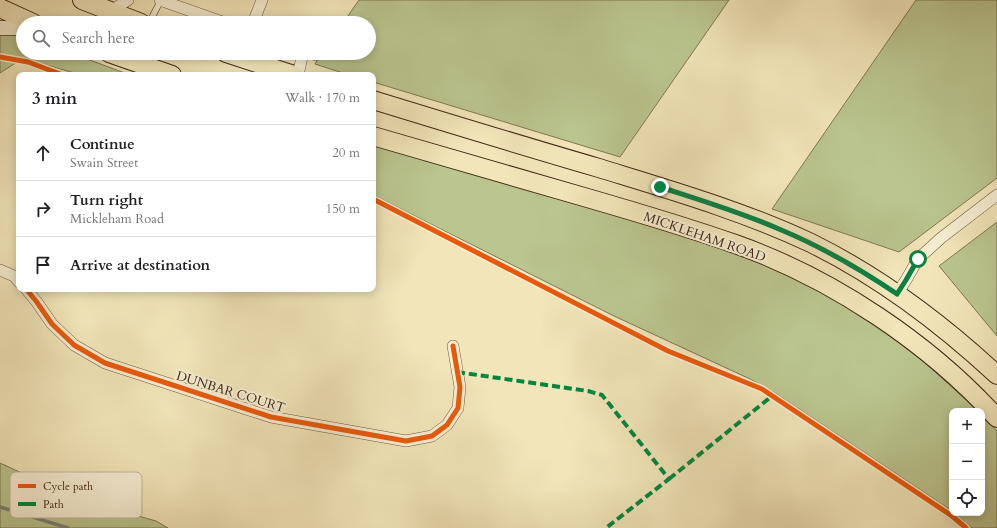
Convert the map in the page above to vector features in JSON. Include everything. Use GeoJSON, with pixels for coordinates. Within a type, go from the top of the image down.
{"type":"FeatureCollection","features":[{"type":"Feature","properties":{"kind":"main road"},"geometry":{"type":"LineString","coordinates":[[82,0],[124,16]]}},
{"type":"Feature","properties":{"kind":"main road"},"geometry":{"type":"LineString","coordinates":[[0,8],[18,16]]}},
{"type":"Feature","properties":{"kind":"main road"},"geometry":{"type":"LineString","coordinates":[[129,60],[163,72]]}},
{"type":"Feature","properties":{"kind":"main road"},"geometry":{"type":"LineString","coordinates":[[248,60],[285,72]]}},
{"type":"Feature","properties":{"kind":"main road"},"geometry":{"type":"LineString","coordinates":[[376,101],[660,187],[741,214],[779,229],[812,244],[874,278],[947,330],[997,375]]}},
{"type":"Feature","properties":{"kind":"main road","name":"MICKLEHAM ROAD"},"geometry":{"type":"LineString","coordinates":[[376,137],[678,225],[739,245],[765,256],[819,282],[880,318],[946,369],[997,418]]}},
{"type":"Feature","properties":{"kind":"street"},"geometry":{"type":"LineString","coordinates":[[111,11],[128,0]]}},
{"type":"Feature","properties":{"kind":"street"},"geometry":{"type":"LineString","coordinates":[[160,0],[205,16]]}},
{"type":"Feature","properties":{"kind":"street"},"geometry":{"type":"LineString","coordinates":[[256,16],[262,0]]}},
{"type":"Feature","properties":{"kind":"street"},"geometry":{"type":"LineString","coordinates":[[0,28],[16,28]]}},
{"type":"Feature","properties":{"kind":"street"},"geometry":{"type":"LineString","coordinates":[[299,72],[301,60]]}},
{"type":"Feature","properties":{"kind":"street"},"geometry":{"type":"LineString","coordinates":[[897,294],[918,259],[941,238],[997,195]]}},
{"type":"Feature","properties":{"kind":"street"},"geometry":{"type":"LineString","coordinates":[[0,270],[16,278]]}},
{"type":"Feature","properties":{"kind":"street","name":"DUNBAR COURT"},"geometry":{"type":"LineString","coordinates":[[28,292],[52,324],[74,345],[105,363],[272,417],[406,441],[432,436],[447,425],[458,408],[460,387],[453,346]]}},
{"type":"Feature","properties":{"kind":"lane"},"geometry":{"type":"LineString","coordinates":[[152,16],[160,0]]}},
{"type":"Feature","properties":{"kind":"green space"},"geometry":{"type":"Polygon","coordinates":[[[359,0],[729,0],[620,157],[376,83],[376,72],[340,72],[315,64],[318,60],[376,60],[376,16],[348,16],[359,0]]]}},
{"type":"Feature","properties":{"kind":"green space"},"geometry":{"type":"Polygon","coordinates":[[[916,0],[997,0],[997,178],[899,252],[772,209],[916,0]]]}},
{"type":"Feature","properties":{"kind":"green space"},"geometry":{"type":"Polygon","coordinates":[[[0,34],[16,34],[16,57],[0,54],[0,34]]]}},
{"type":"Feature","properties":{"kind":"green space"},"geometry":{"type":"Polygon","coordinates":[[[0,59],[17,62],[0,73],[0,59]]]}},
{"type":"Feature","properties":{"kind":"green space"},"geometry":{"type":"Polygon","coordinates":[[[30,60],[90,60],[122,72],[71,72],[30,60]]]}},
{"type":"Feature","properties":{"kind":"green space"},"geometry":{"type":"Polygon","coordinates":[[[376,146],[722,247],[777,270],[821,291],[870,321],[922,360],[975,408],[949,408],[949,509],[775,393],[750,379],[614,316],[376,197],[376,146]]]}},
{"type":"Feature","properties":{"kind":"green space"},"geometry":{"type":"Polygon","coordinates":[[[997,222],[997,336],[939,266],[997,222]]]}},
{"type":"Feature","properties":{"kind":"green space"},"geometry":{"type":"Polygon","coordinates":[[[985,418],[997,431],[997,528],[972,528],[958,516],[985,516],[985,418]]]}},
{"type":"Feature","properties":{"kind":"green space"},"geometry":{"type":"Polygon","coordinates":[[[0,463],[20,472],[10,472],[10,518],[142,517],[156,521],[168,528],[0,528],[0,463]]]}},
{"type":"Feature","properties":{"kind":"waterway"},"geometry":{"type":"LineString","coordinates":[[0,507],[10,510]]}},
{"type":"Feature","properties":{"kind":"waterway"},"geometry":{"type":"LineString","coordinates":[[36,518],[68,528]]}},
{"type":"Feature","properties":{"kind":"marked path"},"geometry":{"type":"LineString","coordinates":[[457,372],[588,391],[602,395],[669,479],[606,528]]}},
{"type":"Feature","properties":{"kind":"marked path"},"geometry":{"type":"LineString","coordinates":[[669,479],[772,396]]}},
{"type":"Feature","properties":{"kind":"cycle path"},"geometry":{"type":"LineString","coordinates":[[0,57],[16,60]]}},
{"type":"Feature","properties":{"kind":"cycle path"},"geometry":{"type":"LineString","coordinates":[[17,60],[28,62],[55,72]]}},
{"type":"Feature","properties":{"kind":"cycle path"},"geometry":{"type":"LineString","coordinates":[[376,201],[668,351],[762,389],[952,516],[966,528]]}},
{"type":"Feature","properties":{"kind":"cycle path"},"geometry":{"type":"LineString","coordinates":[[28,292],[52,324],[74,345],[105,363],[271,417],[406,441],[432,436],[447,425],[458,408],[460,387],[453,346]]}},
{"type":"Feature","properties":{"kind":"route"},"geometry":{"type":"LineString","coordinates":[[660,187],[741,214],[779,229],[836,257],[874,278],[897,294],[918,259]]}}]}
